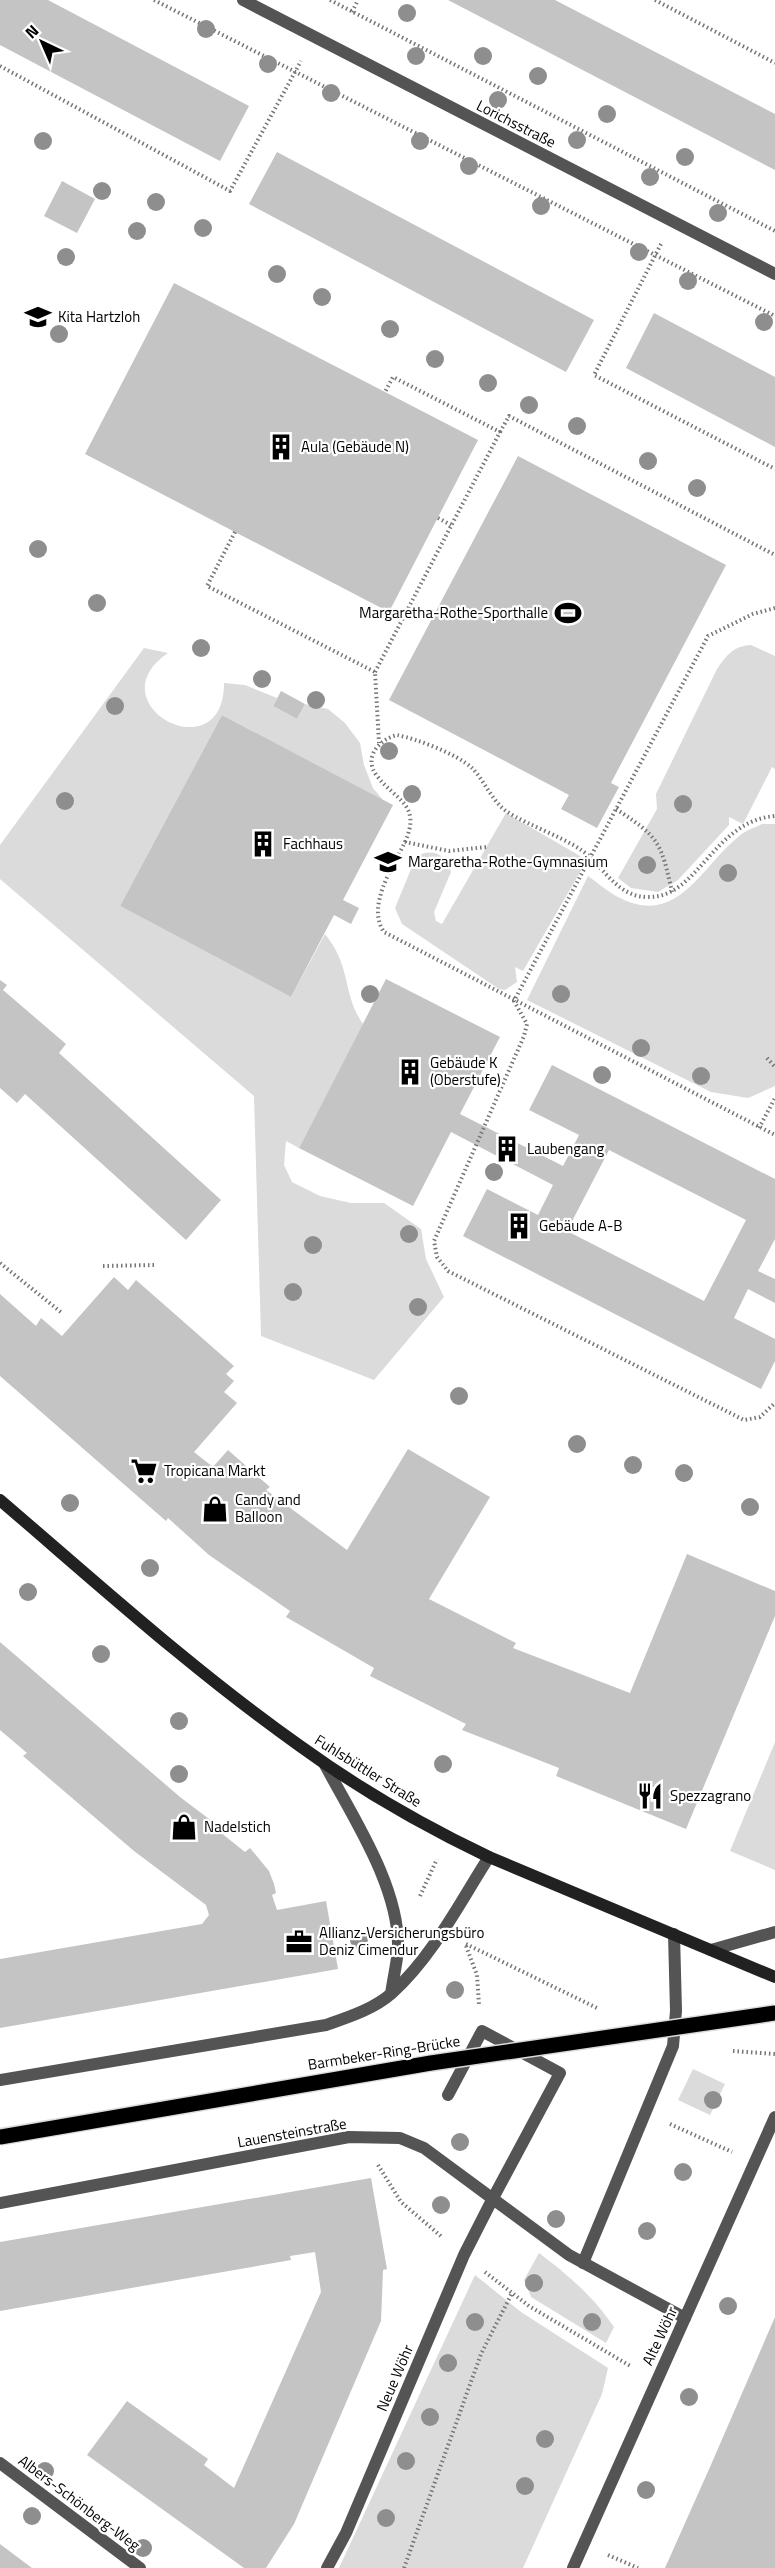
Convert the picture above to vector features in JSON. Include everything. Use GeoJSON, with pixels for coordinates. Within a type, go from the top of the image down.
{"type":"FeatureCollection","features":[{"type":"Feature","properties":{"kind":"main road","name":"Fuhlsbüttler Straße"},"geometry":{"type":"LineString","coordinates":[[0,1500],[250,1709],[324,1763],[447,1837],[489,1857],[775,1977]]}},
{"type":"Feature","properties":{"kind":"main road","name":"Barmbeker-Ring-Brücke"},"geometry":{"type":"LineString","coordinates":[[0,2137],[431,2063],[775,2013]]}},
{"type":"Feature","properties":{"kind":"street","name":"Lorichsstraße"},"geometry":{"type":"LineString","coordinates":[[243,0],[775,274]]}},
{"type":"Feature","properties":{"kind":"street"},"geometry":{"type":"LineString","coordinates":[[324,1763],[379,1869],[392,1904],[398,1948],[391,1994]]}},
{"type":"Feature","properties":{"kind":"street"},"geometry":{"type":"LineString","coordinates":[[0,2080],[326,2025],[359,2013],[391,1994],[413,1970],[489,1857]]}},
{"type":"Feature","properties":{"kind":"street"},"geometry":{"type":"LineString","coordinates":[[711,1950],[775,1932]]}},
{"type":"Feature","properties":{"kind":"street"},"geometry":{"type":"LineString","coordinates":[[583,2263],[673,2046],[676,2012],[674,1934]]}},
{"type":"Feature","properties":{"kind":"street"},"geometry":{"type":"LineString","coordinates":[[448,2095],[482,2031]]}},
{"type":"Feature","properties":{"kind":"street","name":"Neue Wöhr"},"geometry":{"type":"LineString","coordinates":[[327,2568],[346,2533],[464,2255],[560,2073],[482,2031]]}},
{"type":"Feature","properties":{"kind":"street","name":"Alte Wöhr"},"geometry":{"type":"LineString","coordinates":[[573,2568],[775,2117]]}},
{"type":"Feature","properties":{"kind":"street","name":"Lauensteinstraße"},"geometry":{"type":"LineString","coordinates":[[0,2203],[349,2137],[400,2138],[424,2148],[492,2200],[583,2263],[685,2318]]}},
{"type":"Feature","properties":{"kind":"street","name":"Albers-Schönberg-Weg"},"geometry":{"type":"LineString","coordinates":[[0,2463],[140,2568]]}},
{"type":"Feature","properties":{"kind":"path"},"geometry":{"type":"LineString","coordinates":[[154,0],[775,316]]}},
{"type":"Feature","properties":{"kind":"path"},"geometry":{"type":"LineString","coordinates":[[330,0],[775,231]]}},
{"type":"Feature","properties":{"kind":"path"},"geometry":{"type":"LineString","coordinates":[[352,12],[358,0]]}},
{"type":"Feature","properties":{"kind":"path"},"geometry":{"type":"LineString","coordinates":[[655,0],[775,63]]}},
{"type":"Feature","properties":{"kind":"path"},"geometry":{"type":"LineString","coordinates":[[0,66],[230,191],[314,37]]}},
{"type":"Feature","properties":{"kind":"path"},"geometry":{"type":"LineString","coordinates":[[673,222],[594,375],[775,469]]}},
{"type":"Feature","properties":{"kind":"path"},"geometry":{"type":"LineString","coordinates":[[385,392],[393,377],[500,432]]}},
{"type":"Feature","properties":{"kind":"path"},"geometry":{"type":"LineString","coordinates":[[379,743],[375,672],[509,416],[775,555]]}},
{"type":"Feature","properties":{"kind":"path"},"geometry":{"type":"LineString","coordinates":[[438,518],[451,525]]}},
{"type":"Feature","properties":{"kind":"path"},"geometry":{"type":"LineString","coordinates":[[235,532],[207,586],[375,672]]}},
{"type":"Feature","properties":{"kind":"path"},"geometry":{"type":"LineString","coordinates":[[514,1001],[708,636],[753,614],[775,608]]}},
{"type":"Feature","properties":{"kind":"path"},"geometry":{"type":"LineString","coordinates":[[775,816],[743,824],[672,892],[645,898],[622,889],[604,874],[590,856],[504,810],[471,767],[440,750],[397,735],[379,743],[372,754],[373,768],[380,779],[400,796],[408,810],[410,828],[382,892],[377,914],[378,924],[384,932],[775,1135]]}},
{"type":"Feature","properties":{"kind":"path"},"geometry":{"type":"LineString","coordinates":[[616,809],[645,828],[657,840],[664,854],[672,892]]}},
{"type":"Feature","properties":{"kind":"path"},"geometry":{"type":"LineString","coordinates":[[405,842],[448,851],[486,847]]}},
{"type":"Feature","properties":{"kind":"path"},"geometry":{"type":"LineString","coordinates":[[514,1001],[527,1024],[524,1036],[434,1241],[441,1265],[448,1271],[744,1420],[760,1417],[775,1403]]}},
{"type":"Feature","properties":{"kind":"path"},"geometry":{"type":"LineString","coordinates":[[766,1058],[775,1067]]}},
{"type":"Feature","properties":{"kind":"path"},"geometry":{"type":"LineString","coordinates":[[759,1128],[775,1098]]}},
{"type":"Feature","properties":{"kind":"path"},"geometry":{"type":"LineString","coordinates":[[0,1263],[62,1313]]}},
{"type":"Feature","properties":{"kind":"path"},"geometry":{"type":"LineString","coordinates":[[104,1266],[155,1265]]}},
{"type":"Feature","properties":{"kind":"path"},"geometry":{"type":"LineString","coordinates":[[419,1898],[447,1837]]}},
{"type":"Feature","properties":{"kind":"path"},"geometry":{"type":"LineString","coordinates":[[443,1928],[466,1943],[600,2010]]}},
{"type":"Feature","properties":{"kind":"path"},"geometry":{"type":"LineString","coordinates":[[466,1943],[477,1975],[482,2031]]}},
{"type":"Feature","properties":{"kind":"path"},"geometry":{"type":"LineString","coordinates":[[645,2112],[753,2162]]}},
{"type":"Feature","properties":{"kind":"path"},"geometry":{"type":"LineString","coordinates":[[363,2136],[387,2182],[401,2202],[464,2255],[512,2293],[609,2355],[656,2380]]}},
{"type":"Feature","properties":{"kind":"path"},"geometry":{"type":"LineString","coordinates":[[404,2568],[482,2354],[512,2293]]}},
{"type":"Feature","properties":{"kind":"shaded area"},"geometry":{"type":"Polygon","coordinates":[[[751,645],[775,656],[775,769],[772,767],[743,824],[729,817],[729,825],[678,880],[658,892],[631,888],[618,878],[657,809],[656,794],[717,669],[731,652],[751,645]]]}},
{"type":"Feature","properties":{"kind":"shaded area"},"geometry":{"type":"Polygon","coordinates":[[[144,648],[168,653],[149,673],[145,692],[153,709],[168,721],[187,727],[205,724],[219,710],[224,683],[245,685],[277,698],[273,706],[297,719],[305,704],[328,709],[345,723],[360,743],[364,765],[373,788],[383,800],[222,715],[120,906],[291,997],[325,934],[334,946],[356,1013],[363,1024],[299,1148],[286,1141],[284,1165],[292,1182],[320,1196],[351,1203],[384,1203],[421,1229],[426,1259],[444,1297],[374,1380],[261,1336],[254,1096],[0,879],[0,845],[144,648]]]}},
{"type":"Feature","properties":{"kind":"shaded area"},"geometry":{"type":"Polygon","coordinates":[[[506,813],[587,860],[523,971],[515,967],[517,982],[505,990],[499,989],[402,924],[395,908],[416,857],[428,853],[438,854],[446,861],[451,872],[434,912],[436,921],[442,924],[506,813]]]}},
{"type":"Feature","properties":{"kind":"shaded area"},"geometry":{"type":"Polygon","coordinates":[[[762,824],[775,824],[775,1086],[748,1098],[711,1092],[527,1000],[588,876],[618,897],[639,905],[656,905],[672,900],[686,890],[740,835],[762,824]]]}},
{"type":"Feature","properties":{"kind":"shaded area"},"geometry":{"type":"Polygon","coordinates":[[[775,1742],[775,1870],[730,1851],[775,1742]]]}},
{"type":"Feature","properties":{"kind":"shaded area"},"geometry":{"type":"Polygon","coordinates":[[[693,2069],[725,2084],[710,2115],[678,2100],[693,2069]]]}},
{"type":"Feature","properties":{"kind":"shaded area"},"geometry":{"type":"Polygon","coordinates":[[[539,2253],[560,2269],[598,2305],[614,2327],[606,2343],[531,2297],[524,2280],[539,2253]]]}},
{"type":"Feature","properties":{"kind":"shaded area"},"geometry":{"type":"Polygon","coordinates":[[[475,2275],[521,2312],[608,2368],[602,2394],[523,2568],[339,2568],[475,2275]]]}},
{"type":"Feature","properties":{"kind":"building"},"geometry":{"type":"Polygon","coordinates":[[[0,0],[48,0],[249,106],[220,161],[0,45],[0,0]]]}},
{"type":"Feature","properties":{"kind":"building"},"geometry":{"type":"Polygon","coordinates":[[[448,0],[555,0],[775,114],[775,170],[448,0]]]}},
{"type":"Feature","properties":{"kind":"building"},"geometry":{"type":"Polygon","coordinates":[[[277,152],[594,320],[566,372],[249,204],[277,152]]]}},
{"type":"Feature","properties":{"kind":"building"},"geometry":{"type":"Polygon","coordinates":[[[62,181],[95,199],[77,233],[44,216],[62,181]]]}},
{"type":"Feature","properties":{"kind":"building","name":"Aula (Gebäude N)"},"geometry":{"type":"Polygon","coordinates":[[[174,283],[478,440],[389,612],[85,454],[174,283]]]}},
{"type":"Feature","properties":{"kind":"building"},"geometry":{"type":"Polygon","coordinates":[[[654,313],[775,377],[775,447],[626,368],[654,313]]]}},
{"type":"Feature","properties":{"kind":"building","name":"Margaretha-Rothe-Sporthalle"},"geometry":{"type":"Polygon","coordinates":[[[518,456],[726,565],[611,783],[619,787],[597,828],[561,809],[569,795],[389,700],[518,456]]]}},
{"type":"Feature","properties":{"kind":"building"},"geometry":{"type":"Polygon","coordinates":[[[281,691],[305,704],[297,719],[273,706],[281,691]]]}},
{"type":"Feature","properties":{"kind":"building","name":"Fachhaus"},"geometry":{"type":"Polygon","coordinates":[[[222,715],[393,805],[343,900],[359,908],[351,924],[334,915],[291,997],[120,906],[222,715]]]}},
{"type":"Feature","properties":{"kind":"building"},"geometry":{"type":"Polygon","coordinates":[[[386,979],[500,1037],[460,1114],[563,1166],[579,1135],[529,1110],[552,1065],[775,1179],[775,1239],[758,1271],[775,1279],[775,1303],[748,1289],[734,1318],[775,1339],[775,1361],[761,1389],[463,1236],[487,1189],[538,1215],[553,1185],[451,1132],[413,1206],[299,1148],[386,979]],[[609,1150],[567,1231],[704,1301],[746,1220],[609,1150]]]}},
{"type":"Feature","properties":{"kind":"building"},"geometry":{"type":"Polygon","coordinates":[[[0,980],[7,985],[3,990],[66,1044],[59,1053],[221,1200],[186,1240],[25,1094],[17,1103],[0,1088],[0,980]]]}},
{"type":"Feature","properties":{"kind":"building"},"geometry":{"type":"Polygon","coordinates":[[[114,1277],[128,1290],[136,1280],[234,1366],[226,1374],[234,1381],[224,1392],[237,1403],[194,1452],[213,1467],[228,1450],[270,1487],[266,1490],[347,1550],[408,1449],[490,1497],[429,1599],[516,1643],[513,1648],[630,1693],[687,1554],[775,1591],[775,1616],[686,1829],[556,1776],[559,1768],[462,1730],[466,1724],[370,1676],[374,1668],[286,1617],[290,1611],[209,1555],[168,1518],[166,1521],[0,1376],[0,1294],[36,1326],[41,1318],[62,1336],[114,1277]]]}},
{"type":"Feature","properties":{"kind":"building"},"geometry":{"type":"Polygon","coordinates":[[[0,1642],[180,1797],[217,1825],[215,1828],[245,1852],[250,1848],[269,1871],[276,1893],[272,1895],[277,1910],[326,1901],[338,1969],[0,2028],[0,1959],[202,1924],[209,1915],[206,1905],[134,1851],[23,1756],[27,1753],[0,1730],[0,1642]]]}},
{"type":"Feature","properties":{"kind":"building"},"geometry":{"type":"Polygon","coordinates":[[[371,2178],[387,2269],[383,2270],[381,2321],[294,2524],[266,2568],[244,2568],[87,2455],[127,2401],[208,2459],[204,2465],[234,2488],[321,2292],[315,2252],[290,2256],[291,2260],[0,2311],[0,2242],[371,2178]]]}},
{"type":"Feature","properties":{"kind":"building"},"geometry":{"type":"Polygon","coordinates":[[[775,2317],[775,2568],[665,2568],[710,2467],[775,2317]]]}},
{"type":"Feature","properties":{"kind":"building"},"geometry":{"type":"Polygon","coordinates":[[[0,2544],[32,2568],[0,2568],[0,2544]]]}},
{"type":"Feature","properties":{"kind":"place","name":"Kita Hartzloh"},"geometry":{"type":"Point","coordinates":[38,317]}},
{"type":"Feature","properties":{"kind":"place","name":"Aula (Gebäude N)"},"geometry":{"type":"Point","coordinates":[281,447]}},
{"type":"Feature","properties":{"kind":"place","name":"Margaretha-Rothe-Sporthalle"},"geometry":{"type":"Point","coordinates":[568,613]}},
{"type":"Feature","properties":{"kind":"place","name":"Fachhaus"},"geometry":{"type":"Point","coordinates":[263,844]}},
{"type":"Feature","properties":{"kind":"place","name":"Margaretha-Rothe-Gymnasium"},"geometry":{"type":"Point","coordinates":[388,862]}},
{"type":"Feature","properties":{"kind":"place","name":"Gebäude K (Oberstufe)"},"geometry":{"type":"Point","coordinates":[410,1072]}},
{"type":"Feature","properties":{"kind":"place","name":"Laubengang"},"geometry":{"type":"Point","coordinates":[507,1149]}},
{"type":"Feature","properties":{"kind":"place","name":"Gebäude A-B"},"geometry":{"type":"Point","coordinates":[519,1226]}},
{"type":"Feature","properties":{"kind":"place","name":"Tropicana Markt"},"geometry":{"type":"Point","coordinates":[144,1471]}},
{"type":"Feature","properties":{"kind":"place","name":"Candy and Balloon"},"geometry":{"type":"Point","coordinates":[215,1509]}},
{"type":"Feature","properties":{"kind":"place","name":"Spezzagrano"},"geometry":{"type":"Point","coordinates":[650,1796]}},
{"type":"Feature","properties":{"kind":"place","name":"Nadelstich"},"geometry":{"type":"Point","coordinates":[184,1827]}},
{"type":"Feature","properties":{"kind":"place","name":"Allianz-Versicherungsbüro Deniz Cimendur"},"geometry":{"type":"Point","coordinates":[299,1942]}}]}
